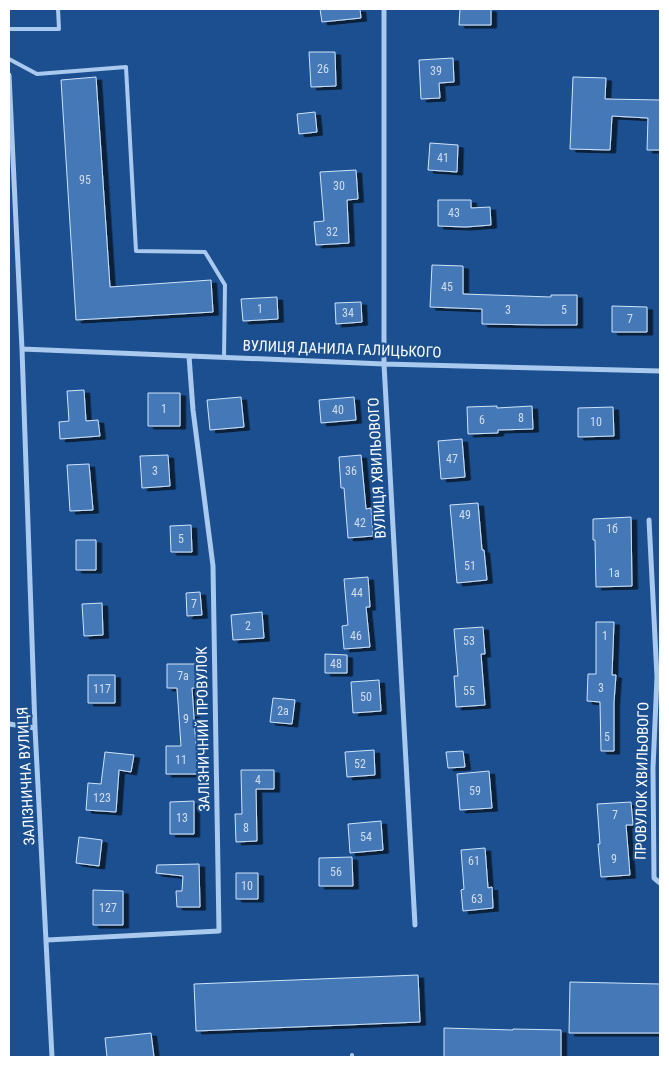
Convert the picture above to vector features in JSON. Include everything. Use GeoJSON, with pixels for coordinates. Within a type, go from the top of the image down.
{"type":"FeatureCollection","features":[{"type":"Feature","properties":{"kind":"street","name":"ВУЛИЦЯ ХВИЛЬОВОГО"},"geometry":{"type":"LineString","coordinates":[[384,9],[384,364],[415,925]]}},
{"type":"Feature","properties":{"kind":"street","name":"ЗАЛІЗНИЧНА ВУЛИЦЯ"},"geometry":{"type":"LineString","coordinates":[[9,75],[22,349],[35,728],[52,1057]]}},
{"type":"Feature","properties":{"kind":"street","name":"ВУЛИЦЯ ДАНИЛА ГАЛИЦЬКОГО"},"geometry":{"type":"LineString","coordinates":[[22,349],[384,364],[660,371]]}},
{"type":"Feature","properties":{"kind":"street","name":"ЗАЛІЗНИЧНИЙ ПРОВУЛОК"},"geometry":{"type":"LineString","coordinates":[[47,940],[219,931],[213,566],[192,410],[189,356]]}},
{"type":"Feature","properties":{"kind":"street","name":"ПРОВУЛОК ХВИЛЬОВОГО"},"geometry":{"type":"LineString","coordinates":[[649,520],[659,677],[652,768],[654,878],[660,883]]}},
{"type":"Feature","properties":{"kind":"street"},"geometry":{"type":"LineString","coordinates":[[9,724],[35,728]]}},
{"type":"Feature","properties":{"kind":"lane"},"geometry":{"type":"LineString","coordinates":[[9,29],[59,29],[58,9]]}},
{"type":"Feature","properties":{"kind":"lane"},"geometry":{"type":"LineString","coordinates":[[9,59],[37,74],[126,67],[136,252],[205,252],[225,285],[224,357]]}},
{"type":"Feature","properties":{"kind":"building"},"geometry":{"type":"Polygon","coordinates":[[[320,9],[360,9],[361,18],[322,22],[320,9]]]}},
{"type":"Feature","properties":{"kind":"building"},"geometry":{"type":"Polygon","coordinates":[[[460,9],[491,9],[491,25],[459,25],[460,9]]]}},
{"type":"Feature","properties":{"kind":"building"},"geometry":{"type":"Polygon","coordinates":[[[309,52],[335,52],[336,86],[311,87],[309,52]]]}},
{"type":"Feature","properties":{"kind":"building"},"geometry":{"type":"Polygon","coordinates":[[[453,58],[454,82],[439,83],[440,98],[421,99],[419,60],[453,58]]]}},
{"type":"Feature","properties":{"kind":"building"},"geometry":{"type":"Polygon","coordinates":[[[96,77],[110,287],[211,280],[213,312],[76,320],[61,80],[96,77]]]}},
{"type":"Feature","properties":{"kind":"building"},"geometry":{"type":"Polygon","coordinates":[[[573,77],[606,78],[605,99],[660,100],[660,150],[647,150],[648,118],[612,116],[610,150],[570,149],[573,77]]]}},
{"type":"Feature","properties":{"kind":"building"},"geometry":{"type":"Polygon","coordinates":[[[315,112],[317,132],[299,134],[297,114],[315,112]]]}},
{"type":"Feature","properties":{"kind":"building"},"geometry":{"type":"Polygon","coordinates":[[[430,143],[458,145],[457,172],[428,170],[430,143]]]}},
{"type":"Feature","properties":{"kind":"building"},"geometry":{"type":"Polygon","coordinates":[[[356,170],[358,199],[347,200],[349,243],[316,245],[314,222],[324,221],[320,172],[356,170]]]}},
{"type":"Feature","properties":{"kind":"building"},"geometry":{"type":"Polygon","coordinates":[[[438,200],[471,200],[471,208],[490,207],[491,225],[466,227],[438,226],[438,200]]]}},
{"type":"Feature","properties":{"kind":"building"},"geometry":{"type":"Polygon","coordinates":[[[432,265],[463,266],[463,294],[551,297],[551,295],[577,295],[577,325],[482,324],[482,309],[430,307],[432,265]]]}},
{"type":"Feature","properties":{"kind":"building"},"geometry":{"type":"Polygon","coordinates":[[[277,297],[278,319],[243,321],[241,299],[277,297]]]}},
{"type":"Feature","properties":{"kind":"building"},"geometry":{"type":"Polygon","coordinates":[[[361,302],[362,322],[336,324],[335,303],[361,302]]]}},
{"type":"Feature","properties":{"kind":"building"},"geometry":{"type":"Polygon","coordinates":[[[612,306],[647,307],[647,332],[612,332],[612,306]]]}},
{"type":"Feature","properties":{"kind":"building"},"geometry":{"type":"Polygon","coordinates":[[[84,390],[86,421],[98,420],[100,436],[60,439],[59,422],[69,421],[67,391],[84,390]]]}},
{"type":"Feature","properties":{"kind":"building"},"geometry":{"type":"Polygon","coordinates":[[[148,393],[180,393],[180,426],[148,426],[148,393]]]}},
{"type":"Feature","properties":{"kind":"building"},"geometry":{"type":"Polygon","coordinates":[[[241,397],[244,427],[210,430],[207,400],[241,397]]]}},
{"type":"Feature","properties":{"kind":"building"},"geometry":{"type":"Polygon","coordinates":[[[354,397],[356,420],[321,423],[319,400],[354,397]]]}},
{"type":"Feature","properties":{"kind":"building"},"geometry":{"type":"Polygon","coordinates":[[[497,406],[497,408],[532,406],[533,429],[498,430],[498,433],[468,434],[467,407],[497,406]]]}},
{"type":"Feature","properties":{"kind":"building"},"geometry":{"type":"Polygon","coordinates":[[[613,407],[614,436],[578,437],[578,408],[613,407]]]}},
{"type":"Feature","properties":{"kind":"building"},"geometry":{"type":"Polygon","coordinates":[[[462,439],[465,477],[441,479],[438,441],[462,439]]]}},
{"type":"Feature","properties":{"kind":"building"},"geometry":{"type":"Polygon","coordinates":[[[168,455],[170,486],[142,488],[140,456],[168,455]]]}},
{"type":"Feature","properties":{"kind":"building"},"geometry":{"type":"Polygon","coordinates":[[[361,455],[366,509],[371,508],[373,536],[348,538],[344,488],[341,488],[339,457],[361,455]]]}},
{"type":"Feature","properties":{"kind":"building"},"geometry":{"type":"Polygon","coordinates":[[[89,464],[93,510],[70,511],[67,465],[89,464]]]}},
{"type":"Feature","properties":{"kind":"building"},"geometry":{"type":"Polygon","coordinates":[[[478,503],[487,580],[457,583],[450,505],[478,503]]]}},
{"type":"Feature","properties":{"kind":"building"},"geometry":{"type":"Polygon","coordinates":[[[631,517],[632,586],[596,587],[593,519],[631,517]]]}},
{"type":"Feature","properties":{"kind":"building"},"geometry":{"type":"Polygon","coordinates":[[[191,525],[192,552],[171,552],[170,526],[191,525]]]}},
{"type":"Feature","properties":{"kind":"building"},"geometry":{"type":"Polygon","coordinates":[[[76,540],[96,540],[96,570],[76,570],[76,540]]]}},
{"type":"Feature","properties":{"kind":"building"},"geometry":{"type":"Polygon","coordinates":[[[368,577],[370,607],[366,607],[370,647],[344,649],[342,626],[348,625],[344,579],[368,577]]]}},
{"type":"Feature","properties":{"kind":"building"},"geometry":{"type":"Polygon","coordinates":[[[200,592],[202,615],[187,616],[186,593],[200,592]]]}},
{"type":"Feature","properties":{"kind":"building"},"geometry":{"type":"Polygon","coordinates":[[[102,603],[103,635],[84,636],[82,604],[102,603]]]}},
{"type":"Feature","properties":{"kind":"building"},"geometry":{"type":"Polygon","coordinates":[[[262,612],[264,638],[233,640],[231,615],[262,612]]]}},
{"type":"Feature","properties":{"kind":"building"},"geometry":{"type":"Polygon","coordinates":[[[596,622],[614,622],[612,675],[616,675],[614,751],[601,751],[600,702],[587,701],[588,674],[596,674],[596,622]]]}},
{"type":"Feature","properties":{"kind":"building"},"geometry":{"type":"Polygon","coordinates":[[[483,627],[485,654],[481,654],[485,705],[456,707],[454,676],[458,676],[454,629],[483,627]]]}},
{"type":"Feature","properties":{"kind":"building"},"geometry":{"type":"Polygon","coordinates":[[[325,654],[347,655],[347,673],[325,673],[325,654]]]}},
{"type":"Feature","properties":{"kind":"building"},"geometry":{"type":"Polygon","coordinates":[[[167,664],[199,664],[199,688],[192,688],[197,746],[197,774],[166,774],[166,746],[181,746],[177,688],[167,688],[167,664]]]}},
{"type":"Feature","properties":{"kind":"building"},"geometry":{"type":"Polygon","coordinates":[[[88,675],[115,675],[115,703],[88,703],[88,675]]]}},
{"type":"Feature","properties":{"kind":"building"},"geometry":{"type":"Polygon","coordinates":[[[379,680],[381,711],[353,713],[351,682],[379,680]]]}},
{"type":"Feature","properties":{"kind":"building"},"geometry":{"type":"Polygon","coordinates":[[[273,698],[295,700],[292,724],[270,722],[273,698]]]}},
{"type":"Feature","properties":{"kind":"building"},"geometry":{"type":"Polygon","coordinates":[[[374,750],[375,775],[347,777],[345,752],[374,750]]]}},
{"type":"Feature","properties":{"kind":"building"},"geometry":{"type":"Polygon","coordinates":[[[463,751],[465,767],[448,768],[446,752],[463,751]]]}},
{"type":"Feature","properties":{"kind":"building"},"geometry":{"type":"Polygon","coordinates":[[[105,752],[134,755],[131,772],[119,770],[116,812],[86,810],[88,783],[101,784],[105,752]]]}},
{"type":"Feature","properties":{"kind":"building"},"geometry":{"type":"Polygon","coordinates":[[[241,770],[274,770],[274,789],[256,789],[257,841],[236,842],[235,814],[242,814],[241,770]]]}},
{"type":"Feature","properties":{"kind":"building"},"geometry":{"type":"Polygon","coordinates":[[[489,771],[492,808],[460,810],[457,774],[489,771]]]}},
{"type":"Feature","properties":{"kind":"building"},"geometry":{"type":"Polygon","coordinates":[[[194,801],[194,834],[170,834],[170,802],[194,801]]]}},
{"type":"Feature","properties":{"kind":"building"},"geometry":{"type":"Polygon","coordinates":[[[631,802],[633,825],[626,825],[630,875],[601,877],[597,804],[631,802]]]}},
{"type":"Feature","properties":{"kind":"building"},"geometry":{"type":"Polygon","coordinates":[[[381,821],[383,850],[350,853],[348,824],[381,821]]]}},
{"type":"Feature","properties":{"kind":"building"},"geometry":{"type":"Polygon","coordinates":[[[79,837],[102,840],[99,866],[76,863],[79,837]]]}},
{"type":"Feature","properties":{"kind":"building"},"geometry":{"type":"Polygon","coordinates":[[[485,848],[488,888],[492,887],[493,908],[463,911],[461,890],[464,889],[461,850],[485,848]]]}},
{"type":"Feature","properties":{"kind":"building"},"geometry":{"type":"Polygon","coordinates":[[[352,857],[353,886],[319,886],[319,858],[352,857]]]}},
{"type":"Feature","properties":{"kind":"building"},"geometry":{"type":"Polygon","coordinates":[[[199,864],[200,907],[177,907],[176,891],[182,891],[183,876],[156,873],[157,865],[199,864]]]}},
{"type":"Feature","properties":{"kind":"building"},"geometry":{"type":"Polygon","coordinates":[[[236,873],[258,873],[258,899],[236,899],[236,873]]]}},
{"type":"Feature","properties":{"kind":"building"},"geometry":{"type":"Polygon","coordinates":[[[93,890],[123,891],[123,925],[93,925],[93,890]]]}},
{"type":"Feature","properties":{"kind":"building"},"geometry":{"type":"Polygon","coordinates":[[[418,975],[420,1022],[196,1031],[194,984],[418,975]]]}},
{"type":"Feature","properties":{"kind":"building"},"geometry":{"type":"Polygon","coordinates":[[[570,982],[660,984],[660,1033],[569,1033],[570,982]]]}},
{"type":"Feature","properties":{"kind":"building"},"geometry":{"type":"Polygon","coordinates":[[[444,1028],[561,1030],[561,1057],[444,1057],[444,1028]]]}},
{"type":"Feature","properties":{"kind":"building"},"geometry":{"type":"Polygon","coordinates":[[[151,1033],[154,1057],[107,1057],[105,1038],[151,1033]]]}}]}
